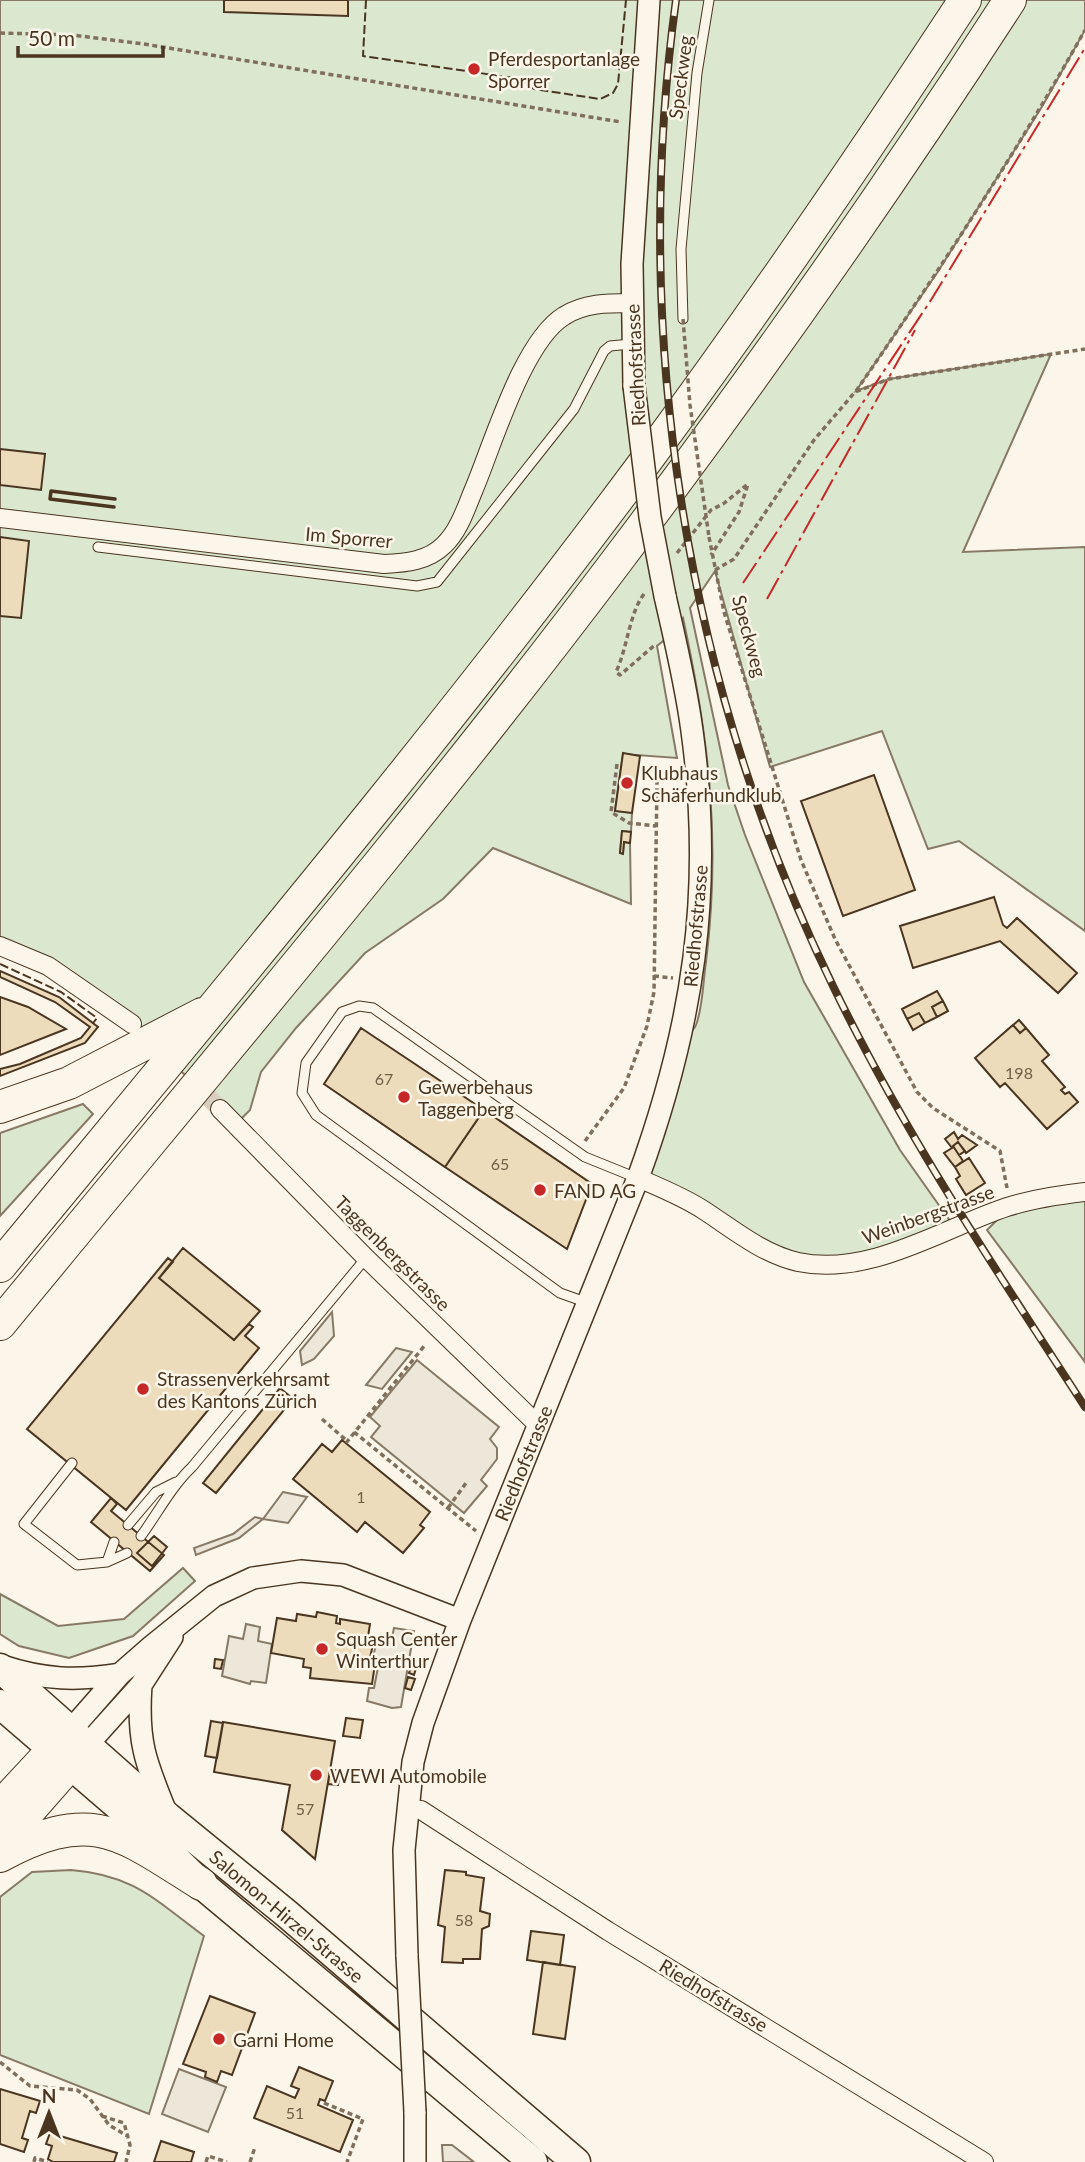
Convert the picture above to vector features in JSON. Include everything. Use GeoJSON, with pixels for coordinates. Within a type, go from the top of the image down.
{"type":"FeatureCollection","features":[{"type":"Feature","properties":{"kind":"highway"},"geometry":{"type":"LineString","coordinates":[[0,1266],[213,1008],[461,700],[650,454],[822,212],[965,0]]}},
{"type":"Feature","properties":{"kind":"highway"},"geometry":{"type":"LineString","coordinates":[[0,1324],[423,808],[616,561],[789,327],[907,158],[1010,0]]}},
{"type":"Feature","properties":{"kind":"highway"},"geometry":{"type":"LineString","coordinates":[[0,1107],[69,1083],[213,1008]]}},
{"type":"Feature","properties":{"kind":"highway"},"geometry":{"type":"LineString","coordinates":[[0,1807],[70,1747]]}},
{"type":"Feature","properties":{"kind":"highway"},"geometry":{"type":"LineString","coordinates":[[0,1844],[70,1747]]}},
{"type":"Feature","properties":{"kind":"highway"},"geometry":{"type":"LineString","coordinates":[[0,1856],[45,1834],[79,1829],[98,1830],[135,1842],[201,1884]]}},
{"type":"Feature","properties":{"kind":"main road","name":"Salomon-Hirzel-Strasse"},"geometry":{"type":"LineString","coordinates":[[0,1666],[145,1829],[201,1884],[533,2162]]}},
{"type":"Feature","properties":{"kind":"main road","name":"Salomon-Hirzel-Strasse"},"geometry":{"type":"LineString","coordinates":[[0,1704],[70,1747],[168,1817],[287,1914],[576,2162]]}},
{"type":"Feature","properties":{"kind":"street","name":"Riedhofstrasse"},"geometry":{"type":"LineString","coordinates":[[415,2162],[404,1850],[407,1808],[423,1723],[460,1620],[588,1303],[631,1175],[663,1109],[681,1040],[692,981],[700,889],[700,814],[692,730],[650,517],[631,344],[631,303],[649,0]]}},
{"type":"Feature","properties":{"kind":"street","name":"Im Sporrer"},"geometry":{"type":"LineString","coordinates":[[0,519],[384,564],[407,563],[427,556],[443,546],[463,517],[538,340],[564,316],[579,308],[597,304],[631,303]]}},
{"type":"Feature","properties":{"kind":"street"},"geometry":{"type":"LineString","coordinates":[[0,946],[48,966],[132,1024]]}},
{"type":"Feature","properties":{"kind":"street","name":"Taggenbergstrasse"},"geometry":{"type":"LineString","coordinates":[[220,1109],[366,1258],[538,1425]]}},
{"type":"Feature","properties":{"kind":"street","name":"Weinbergstrasse"},"geometry":{"type":"LineString","coordinates":[[631,1175],[684,1198],[770,1251],[797,1262],[830,1265],[862,1261],[1010,1206],[1085,1192]]}},
{"type":"Feature","properties":{"kind":"street"},"geometry":{"type":"LineString","coordinates":[[70,1747],[120,1674],[195,1609],[234,1585],[273,1573],[326,1572],[363,1580],[460,1620]]}},
{"type":"Feature","properties":{"kind":"street"},"geometry":{"type":"LineString","coordinates":[[70,1747],[141,1685],[178,1626]]}},
{"type":"Feature","properties":{"kind":"street"},"geometry":{"type":"LineString","coordinates":[[0,1666],[59,1680],[120,1674]]}},
{"type":"Feature","properties":{"kind":"street"},"geometry":{"type":"LineString","coordinates":[[141,1685],[140,1740],[144,1760],[168,1817]]}},
{"type":"Feature","properties":{"kind":"street","name":"Riedhofstrasse"},"geometry":{"type":"LineString","coordinates":[[407,1808],[421,1811],[608,1931],[984,2162]]}},
{"type":"Feature","properties":{"kind":"lane","name":"Speckweg"},"geometry":{"type":"LineString","coordinates":[[682,319],[681,249],[697,73],[709,0]]}},
{"type":"Feature","properties":{"kind":"lane"},"geometry":{"type":"LineString","coordinates":[[99,547],[428,586],[437,582],[574,410],[604,351],[610,346],[631,344]]}},
{"type":"Feature","properties":{"kind":"lane"},"geometry":{"type":"LineString","coordinates":[[588,1303],[560,1293],[316,1115],[302,1093],[306,1063],[342,1012],[359,1006],[373,1008],[577,1152],[631,1175]]}},
{"type":"Feature","properties":{"kind":"lane"},"geometry":{"type":"LineString","coordinates":[[141,1536],[163,1507],[176,1482],[366,1258]]}},
{"type":"Feature","properties":{"kind":"lane"},"geometry":{"type":"LineString","coordinates":[[72,1463],[24,1524],[77,1565],[107,1562],[127,1553]]}},
{"type":"Feature","properties":{"kind":"lane"},"geometry":{"type":"LineString","coordinates":[[128,1525],[156,1492],[176,1482]]}},
{"type":"Feature","properties":{"kind":"lane"},"geometry":{"type":"LineString","coordinates":[[107,1562],[114,1542]]}},
{"type":"Feature","properties":{"kind":"path"},"geometry":{"type":"LineString","coordinates":[[715,570],[734,559],[807,450],[855,392],[937,273],[1043,105],[1085,30]]}},
{"type":"Feature","properties":{"kind":"path"},"geometry":{"type":"LineString","coordinates":[[0,33],[72,35],[144,44],[641,125]]}},
{"type":"Feature","properties":{"kind":"path","name":"Speckweg"},"geometry":{"type":"LineString","coordinates":[[682,319],[690,405],[709,537],[724,612],[770,767],[816,900],[917,1092],[933,1108],[1000,1151],[1010,1206]]}},
{"type":"Feature","properties":{"kind":"path"},"geometry":{"type":"LineString","coordinates":[[855,392],[889,379],[1085,349]]}},
{"type":"Feature","properties":{"kind":"path"},"geometry":{"type":"LineString","coordinates":[[617,764],[611,813],[629,823],[656,826]]}},
{"type":"Feature","properties":{"kind":"path"},"geometry":{"type":"LineString","coordinates":[[577,1152],[624,1088],[647,1026],[654,992],[657,782]]}},
{"type":"Feature","properties":{"kind":"path"},"geometry":{"type":"LineString","coordinates":[[322,1419],[347,1442],[425,1345]]}},
{"type":"Feature","properties":{"kind":"path"},"geometry":{"type":"LineString","coordinates":[[354,1432],[478,1532]]}},
{"type":"Feature","properties":{"kind":"path"},"geometry":{"type":"LineString","coordinates":[[448,1508],[466,1483]]}},
{"type":"Feature","properties":{"kind":"path"},"geometry":{"type":"LineString","coordinates":[[0,2062],[30,2086],[77,2090],[90,2099],[109,2125],[129,2137]]}},
{"type":"Feature","properties":{"kind":"path"},"geometry":{"type":"LineString","coordinates":[[324,2103],[363,2119],[347,2162]]}},
{"type":"Feature","properties":{"kind":"path"},"geometry":{"type":"LineString","coordinates":[[102,2116],[124,2123],[129,2137],[125,2162]]}},
{"type":"Feature","properties":{"kind":"path"},"geometry":{"type":"LineString","coordinates":[[250,2162],[255,2147]]}},
{"type":"Feature","properties":{"kind":"path"},"geometry":{"type":"LineString","coordinates":[[206,2162],[208,2156],[227,2162]]}},
{"type":"Feature","properties":{"kind":"path"},"geometry":{"type":"LineString","coordinates":[[34,2162],[35,2158],[48,2162]]}},
{"type":"Feature","properties":{"kind":"green space"},"geometry":{"type":"Polygon","coordinates":[[[0,0],[1085,0],[1085,30],[1043,105],[937,273],[856,391],[889,379],[1051,354],[963,552],[1085,547],[1085,931],[959,841],[928,849],[882,731],[770,767],[715,571],[690,608],[728,785],[745,835],[804,982],[900,1150],[955,1228],[862,1261],[797,1262],[638,1178],[681,1040],[694,1029],[698,1018],[710,917],[710,789],[700,705],[683,618],[673,633],[657,646],[677,758],[623,754],[615,811],[632,813],[631,832],[622,831],[620,853],[623,853],[624,842],[630,843],[631,904],[493,848],[443,899],[365,953],[296,1028],[261,1072],[250,1110],[236,1124],[132,1024],[0,946],[0,0]]]}},
{"type":"Feature","properties":{"kind":"green space"},"geometry":{"type":"Polygon","coordinates":[[[83,1104],[93,1114],[0,1216],[0,1133],[83,1104]]]}},
{"type":"Feature","properties":{"kind":"green space"},"geometry":{"type":"Polygon","coordinates":[[[1085,1192],[1085,1362],[987,1230],[997,1220],[992,1212],[1085,1192]]]}},
{"type":"Feature","properties":{"kind":"green space"},"geometry":{"type":"Polygon","coordinates":[[[183,1568],[195,1581],[133,1636],[69,1658],[19,1646],[0,1634],[0,1594],[58,1626],[124,1619],[183,1568]]]}},
{"type":"Feature","properties":{"kind":"green space"},"geometry":{"type":"Polygon","coordinates":[[[71,1870],[111,1877],[143,1891],[204,1936],[149,2114],[0,2055],[0,1897],[32,1872],[71,1870]]]}},
{"type":"Feature","properties":{"kind":"shaded area"},"geometry":{"type":"Polygon","coordinates":[[[332,1312],[334,1336],[314,1359],[302,1365],[300,1351],[332,1312]]]}},
{"type":"Feature","properties":{"kind":"shaded area"},"geometry":{"type":"Polygon","coordinates":[[[396,1348],[412,1352],[382,1389],[366,1385],[396,1348]]]}},
{"type":"Feature","properties":{"kind":"shaded area"},"geometry":{"type":"Polygon","coordinates":[[[417,1360],[499,1427],[490,1439],[497,1448],[497,1459],[481,1480],[487,1486],[464,1513],[371,1437],[380,1426],[370,1417],[417,1360]]]}},
{"type":"Feature","properties":{"kind":"shaded area"},"geometry":{"type":"Polygon","coordinates":[[[283,1492],[307,1497],[288,1523],[263,1519],[283,1492]]]}},
{"type":"Feature","properties":{"kind":"shaded area"},"geometry":{"type":"Polygon","coordinates":[[[255,1517],[263,1519],[239,1538],[196,1555],[194,1548],[233,1534],[255,1517]]]}},
{"type":"Feature","properties":{"kind":"shaded area"},"geometry":{"type":"Polygon","coordinates":[[[246,1624],[260,1627],[258,1641],[272,1644],[266,1683],[251,1681],[250,1684],[222,1676],[229,1636],[243,1639],[246,1624]]]}},
{"type":"Feature","properties":{"kind":"shaded area"},"geometry":{"type":"Polygon","coordinates":[[[394,1628],[414,1631],[401,1707],[392,1708],[367,1701],[369,1688],[374,1688],[379,1662],[388,1661],[373,1658],[377,1639],[391,1642],[394,1628]]]}},
{"type":"Feature","properties":{"kind":"shaded area"},"geometry":{"type":"Polygon","coordinates":[[[179,2069],[226,2087],[208,2132],[162,2114],[179,2069]]]}},
{"type":"Feature","properties":{"kind":"shaded area"},"geometry":{"type":"Polygon","coordinates":[[[442,2145],[452,2145],[474,2162],[443,2162],[442,2145]]]}},
{"type":"Feature","properties":{"kind":"building"},"geometry":{"type":"Polygon","coordinates":[[[224,0],[348,0],[348,16],[224,12],[224,0]]]}},
{"type":"Feature","properties":{"kind":"building"},"geometry":{"type":"Polygon","coordinates":[[[0,449],[45,454],[41,490],[0,485],[0,449]]]}},
{"type":"Feature","properties":{"kind":"building"},"geometry":{"type":"Polygon","coordinates":[[[0,537],[29,541],[21,618],[0,616],[0,537]]]}},
{"type":"Feature","properties":{"kind":"building","name":"Klubhaus Schäferhundklub"},"geometry":{"type":"Polygon","coordinates":[[[623,753],[640,756],[632,813],[615,811],[623,753]]]}},
{"type":"Feature","properties":{"kind":"building"},"geometry":{"type":"Polygon","coordinates":[[[874,775],[915,890],[843,916],[801,801],[874,775]]]}},
{"type":"Feature","properties":{"kind":"building"},"geometry":{"type":"Polygon","coordinates":[[[622,831],[631,832],[630,843],[624,842],[623,854],[620,853],[622,831]]]}},
{"type":"Feature","properties":{"kind":"building"},"geometry":{"type":"Polygon","coordinates":[[[994,897],[1003,925],[1007,928],[1017,918],[1077,973],[1058,993],[1000,941],[913,968],[900,926],[994,897]]]}},
{"type":"Feature","properties":{"kind":"building"},"geometry":{"type":"Polygon","coordinates":[[[0,971],[59,997],[98,1027],[85,1043],[0,1076],[0,1069],[20,1064],[81,1038],[90,1027],[55,1002],[0,977],[0,971]]]}},
{"type":"Feature","properties":{"kind":"building"},"geometry":{"type":"Polygon","coordinates":[[[937,991],[943,1001],[932,1007],[937,1017],[925,1023],[919,1013],[907,1019],[902,1009],[937,991]]]}},
{"type":"Feature","properties":{"kind":"building"},"geometry":{"type":"Polygon","coordinates":[[[0,997],[28,1007],[66,1029],[0,1055],[0,997]]]}},
{"type":"Feature","properties":{"kind":"building"},"geometry":{"type":"Polygon","coordinates":[[[943,1001],[948,1011],[937,1017],[932,1007],[943,1001]]]}},
{"type":"Feature","properties":{"kind":"building"},"geometry":{"type":"Polygon","coordinates":[[[919,1013],[925,1023],[913,1030],[907,1019],[919,1013]]]}},
{"type":"Feature","properties":{"kind":"building"},"geometry":{"type":"Polygon","coordinates":[[[1019,1020],[1026,1028],[1020,1033],[1013,1025],[1019,1020]]]}},
{"type":"Feature","properties":{"kind":"building"},"geometry":{"type":"Polygon","coordinates":[[[1013,1025],[1020,1033],[1026,1028],[1049,1055],[1042,1061],[1065,1087],[1061,1090],[1065,1094],[1069,1092],[1078,1102],[1047,1129],[1005,1083],[1000,1087],[975,1058],[1013,1025]]]}},
{"type":"Feature","properties":{"kind":"building","name":"Gewerbehaus Taggenberg"},"geometry":{"type":"Polygon","coordinates":[[[361,1028],[484,1110],[445,1167],[324,1084],[361,1028]]]}},
{"type":"Feature","properties":{"kind":"building","name":"Gewerbehaus Taggenberg"},"geometry":{"type":"Polygon","coordinates":[[[484,1110],[592,1184],[567,1249],[445,1167],[484,1110]]]}},
{"type":"Feature","properties":{"kind":"building"},"geometry":{"type":"Polygon","coordinates":[[[954,1132],[958,1139],[962,1135],[977,1145],[966,1153],[958,1142],[953,1146],[963,1161],[955,1167],[944,1153],[952,1148],[945,1139],[954,1132]]]}},
{"type":"Feature","properties":{"kind":"building"},"geometry":{"type":"Polygon","coordinates":[[[958,1142],[965,1151],[959,1155],[953,1146],[958,1142]]]}},
{"type":"Feature","properties":{"kind":"building"},"geometry":{"type":"Polygon","coordinates":[[[969,1158],[985,1183],[966,1195],[956,1179],[960,1176],[955,1167],[969,1158]]]}},
{"type":"Feature","properties":{"kind":"building"},"geometry":{"type":"Polygon","coordinates":[[[183,1248],[260,1311],[234,1340],[159,1278],[183,1248]]]}},
{"type":"Feature","properties":{"kind":"building","name":"Strassenverkehrsamt des Kantons Zürich"},"geometry":{"type":"Polygon","coordinates":[[[168,1258],[173,1262],[159,1278],[234,1340],[249,1324],[253,1327],[245,1336],[259,1348],[126,1510],[27,1429],[168,1258]]]}},
{"type":"Feature","properties":{"kind":"building"},"geometry":{"type":"Polygon","coordinates":[[[280,1388],[293,1399],[216,1493],[203,1483],[280,1388]]]}},
{"type":"Feature","properties":{"kind":"building","name":"Strassenverkehrsamt des Kantons Zürich"},"geometry":{"type":"Polygon","coordinates":[[[342,1440],[430,1512],[420,1525],[424,1528],[403,1553],[365,1522],[357,1532],[293,1479],[322,1444],[332,1452],[342,1440]]]}},
{"type":"Feature","properties":{"kind":"building"},"geometry":{"type":"Polygon","coordinates":[[[111,1498],[117,1504],[111,1511],[164,1555],[150,1571],[91,1522],[111,1498]]]}},
{"type":"Feature","properties":{"kind":"building"},"geometry":{"type":"Polygon","coordinates":[[[154,1536],[167,1547],[152,1566],[137,1553],[154,1536]]]}},
{"type":"Feature","properties":{"kind":"building","name":"Squash Center Winterthur"},"geometry":{"type":"Polygon","coordinates":[[[317,1612],[337,1616],[336,1623],[340,1624],[340,1619],[370,1624],[367,1643],[373,1644],[369,1663],[375,1664],[372,1684],[310,1678],[311,1668],[303,1667],[304,1659],[271,1653],[277,1618],[296,1621],[297,1614],[316,1617],[317,1612]]]}},
{"type":"Feature","properties":{"kind":"building"},"geometry":{"type":"Polygon","coordinates":[[[215,1659],[223,1660],[221,1669],[214,1668],[215,1659]]]}},
{"type":"Feature","properties":{"kind":"building"},"geometry":{"type":"Polygon","coordinates":[[[413,1663],[417,1665],[414,1675],[409,1673],[413,1663]]]}},
{"type":"Feature","properties":{"kind":"building"},"geometry":{"type":"Polygon","coordinates":[[[408,1677],[415,1679],[411,1690],[405,1688],[408,1677]]]}},
{"type":"Feature","properties":{"kind":"building"},"geometry":{"type":"Polygon","coordinates":[[[346,1718],[363,1720],[360,1738],[343,1736],[346,1718]]]}},
{"type":"Feature","properties":{"kind":"building"},"geometry":{"type":"Polygon","coordinates":[[[211,1721],[223,1723],[217,1758],[205,1756],[211,1721]]]}},
{"type":"Feature","properties":{"kind":"building"},"geometry":{"type":"Polygon","coordinates":[[[223,1722],[335,1741],[315,1859],[282,1830],[290,1785],[214,1772],[223,1722]]]}},
{"type":"Feature","properties":{"kind":"building"},"geometry":{"type":"Polygon","coordinates":[[[330,1769],[340,1771],[338,1785],[328,1784],[330,1769]]]}},
{"type":"Feature","properties":{"kind":"building"},"geometry":{"type":"Polygon","coordinates":[[[445,1870],[466,1872],[466,1875],[484,1878],[480,1911],[490,1914],[489,1926],[482,1929],[480,1959],[463,1959],[463,1963],[442,1962],[445,1927],[438,1925],[445,1870]]]}},
{"type":"Feature","properties":{"kind":"building"},"geometry":{"type":"Polygon","coordinates":[[[531,1931],[564,1935],[560,1965],[527,1960],[531,1931]]]}},
{"type":"Feature","properties":{"kind":"building"},"geometry":{"type":"Polygon","coordinates":[[[543,1962],[575,1967],[565,2039],[533,2034],[543,1962]]]}},
{"type":"Feature","properties":{"kind":"building","name":"Garni Home"},"geometry":{"type":"Polygon","coordinates":[[[210,1996],[255,2013],[232,2075],[221,2071],[217,2082],[205,2077],[206,2072],[183,2064],[210,1996]]]}},
{"type":"Feature","properties":{"kind":"building"},"geometry":{"type":"Polygon","coordinates":[[[299,2067],[333,2081],[325,2101],[320,2099],[318,2105],[353,2120],[340,2152],[254,2118],[267,2086],[295,2098],[299,2089],[291,2086],[299,2067]]]}},
{"type":"Feature","properties":{"kind":"building"},"geometry":{"type":"Polygon","coordinates":[[[0,2089],[40,2101],[36,2113],[30,2111],[22,2138],[28,2140],[24,2152],[0,2144],[0,2089]]]}},
{"type":"Feature","properties":{"kind":"building"},"geometry":{"type":"Polygon","coordinates":[[[50,2133],[117,2153],[114,2162],[53,2162],[48,2159],[52,2146],[46,2144],[50,2133]]]}},
{"type":"Feature","properties":{"kind":"building"},"geometry":{"type":"Polygon","coordinates":[[[161,2141],[194,2152],[191,2162],[154,2162],[161,2141]]]}},
{"type":"Feature","properties":{"kind":"tunnel"},"geometry":{"type":"LineString","coordinates":[[166,1055],[220,1109]]}},
{"type":"Feature","properties":{"kind":"railway"},"geometry":{"type":"LineString","coordinates":[[676,0],[663,126],[660,253],[666,379],[682,505],[706,629],[740,751],[782,870],[833,986],[861,1041],[920,1148],[1085,1407]]}},
{"type":"Feature","properties":{"kind":"fence"},"geometry":{"type":"LineString","coordinates":[[366,0],[363,56],[521,79],[534,89],[600,99],[613,93],[618,84],[626,0]]}},
{"type":"Feature","properties":{"kind":"fence"},"geometry":{"type":"LineString","coordinates":[[0,964],[61,992],[97,1018],[93,1023]]}},
{"type":"Feature","properties":{"kind":"wall"},"geometry":{"type":"LineString","coordinates":[[114,507],[50,499],[51,491],[115,499]]}},
{"type":"Feature","properties":{"kind":"power"},"geometry":{"type":"LineString","coordinates":[[743,583],[931,300],[1085,48]]}},
{"type":"Feature","properties":{"kind":"power"},"geometry":{"type":"LineString","coordinates":[[767,599],[915,330]]}},
{"type":"Feature","properties":{"kind":"place","name":"Pferdesportanlage Sporrer"},"geometry":{"type":"Point","coordinates":[474,69]}},
{"type":"Feature","properties":{"kind":"place","name":"Klubhaus Schäferhundklub"},"geometry":{"type":"Point","coordinates":[627,783]}},
{"type":"Feature","properties":{"kind":"place","name":"Gewerbehaus Taggenberg"},"geometry":{"type":"Point","coordinates":[404,1097]}},
{"type":"Feature","properties":{"kind":"place","name":"FAND AG"},"geometry":{"type":"Point","coordinates":[540,1190]}},
{"type":"Feature","properties":{"kind":"place","name":"Strassenverkehrsamt des Kantons Zürich"},"geometry":{"type":"Point","coordinates":[143,1389]}},
{"type":"Feature","properties":{"kind":"place","name":"Squash Center Winterthur"},"geometry":{"type":"Point","coordinates":[322,1649]}},
{"type":"Feature","properties":{"kind":"place","name":"WEWI Automobile"},"geometry":{"type":"Point","coordinates":[316,1775]}},
{"type":"Feature","properties":{"kind":"place","name":"Garni Home"},"geometry":{"type":"Point","coordinates":[219,2039]}}]}
